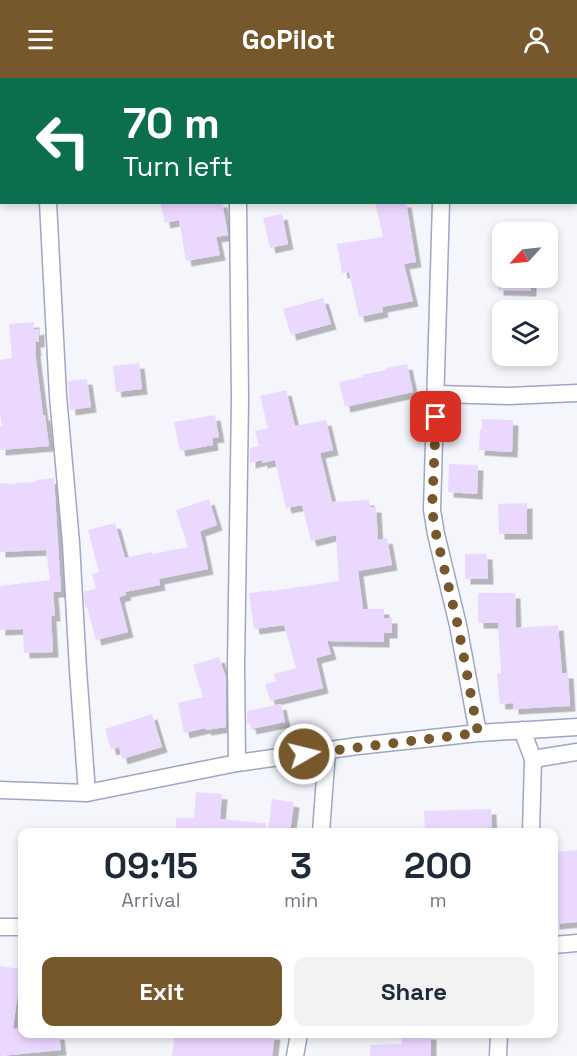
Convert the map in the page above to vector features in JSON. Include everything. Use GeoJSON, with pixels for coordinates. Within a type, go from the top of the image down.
{"type":"FeatureCollection","features":[{"type":"Feature","properties":{"kind":"street"},"geometry":{"type":"LineString","coordinates":[[48,204],[58,396],[71,543],[87,793]]}},
{"type":"Feature","properties":{"kind":"street"},"geometry":{"type":"LineString","coordinates":[[237,763],[236,665],[240,400],[238,204]]}},
{"type":"Feature","properties":{"kind":"street"},"geometry":{"type":"LineString","coordinates":[[441,204],[432,510],[458,626],[478,733]]}},
{"type":"Feature","properties":{"kind":"street"},"geometry":{"type":"LineString","coordinates":[[437,394],[509,396],[577,393]]}},
{"type":"Feature","properties":{"kind":"street"},"geometry":{"type":"LineString","coordinates":[[0,790],[87,793],[237,763],[478,733],[577,727]]}},
{"type":"Feature","properties":{"kind":"street"},"geometry":{"type":"LineString","coordinates":[[522,730],[534,759],[531,828]]}},
{"type":"Feature","properties":{"kind":"street"},"geometry":{"type":"LineString","coordinates":[[321,828],[327,751]]}},
{"type":"Feature","properties":{"kind":"street"},"geometry":{"type":"LineString","coordinates":[[534,759],[577,752]]}},
{"type":"Feature","properties":{"kind":"street"},"geometry":{"type":"LineString","coordinates":[[0,927],[18,927]]}},
{"type":"Feature","properties":{"kind":"street"},"geometry":{"type":"LineString","coordinates":[[558,945],[577,943]]}},
{"type":"Feature","properties":{"kind":"street"},"geometry":{"type":"LineString","coordinates":[[295,1056],[298,1038]]}},
{"type":"Feature","properties":{"kind":"street"},"geometry":{"type":"LineString","coordinates":[[498,1056],[499,1038]]}},
{"type":"Feature","properties":{"kind":"building"},"geometry":{"type":"Polygon","coordinates":[[[160,204],[222,204],[228,235],[216,237],[220,255],[186,261],[179,220],[165,223],[160,204]]]}},
{"type":"Feature","properties":{"kind":"building"},"geometry":{"type":"Polygon","coordinates":[[[375,204],[406,204],[416,262],[404,264],[413,301],[382,307],[383,312],[359,317],[349,272],[342,273],[337,244],[383,237],[375,204]]]}},
{"type":"Feature","properties":{"kind":"building"},"geometry":{"type":"Polygon","coordinates":[[[282,214],[288,244],[270,248],[263,218],[282,214]]]}},
{"type":"Feature","properties":{"kind":"building"},"geometry":{"type":"Polygon","coordinates":[[[498,288],[531,288],[531,291],[498,290],[498,288]]]}},
{"type":"Feature","properties":{"kind":"building"},"geometry":{"type":"Polygon","coordinates":[[[323,298],[331,324],[291,335],[283,309],[323,298]]]}},
{"type":"Feature","properties":{"kind":"building"},"geometry":{"type":"Polygon","coordinates":[[[34,322],[34,330],[39,329],[39,342],[35,342],[35,351],[49,446],[0,450],[0,426],[2,426],[0,360],[12,358],[9,324],[34,322]]]}},
{"type":"Feature","properties":{"kind":"building"},"geometry":{"type":"Polygon","coordinates":[[[139,363],[142,389],[116,392],[113,366],[139,363]]]}},
{"type":"Feature","properties":{"kind":"building"},"geometry":{"type":"Polygon","coordinates":[[[407,364],[413,392],[345,407],[339,382],[407,364]]]}},
{"type":"Feature","properties":{"kind":"building"},"geometry":{"type":"Polygon","coordinates":[[[87,379],[91,407],[70,410],[68,381],[87,379]]]}},
{"type":"Feature","properties":{"kind":"building"},"geometry":{"type":"Polygon","coordinates":[[[286,390],[295,426],[326,420],[333,450],[320,453],[332,502],[369,500],[370,507],[376,507],[378,540],[387,538],[392,565],[358,571],[363,609],[384,609],[384,618],[392,618],[392,633],[384,633],[384,642],[327,641],[331,654],[316,658],[323,688],[270,701],[265,684],[276,681],[274,674],[296,668],[284,625],[254,629],[249,593],[339,581],[336,535],[311,541],[302,505],[286,508],[275,460],[250,463],[250,448],[259,446],[255,431],[268,428],[260,396],[286,390]]]}},
{"type":"Feature","properties":{"kind":"building"},"geometry":{"type":"Polygon","coordinates":[[[215,415],[219,437],[212,438],[213,445],[180,451],[174,422],[215,415]]]}},
{"type":"Feature","properties":{"kind":"building"},"geometry":{"type":"Polygon","coordinates":[[[482,419],[513,420],[512,452],[479,450],[482,419]]]}},
{"type":"Feature","properties":{"kind":"building"},"geometry":{"type":"Polygon","coordinates":[[[449,464],[478,465],[477,494],[448,492],[449,464]]]}},
{"type":"Feature","properties":{"kind":"building"},"geometry":{"type":"Polygon","coordinates":[[[54,478],[61,592],[53,592],[55,616],[51,616],[53,652],[24,653],[23,629],[0,630],[0,586],[50,580],[46,550],[0,552],[0,483],[16,484],[54,478]]]}},
{"type":"Feature","properties":{"kind":"building"},"geometry":{"type":"Polygon","coordinates":[[[209,499],[217,525],[200,531],[208,569],[159,579],[160,585],[125,592],[126,595],[119,597],[128,632],[96,640],[87,607],[85,608],[84,591],[96,589],[92,574],[99,572],[88,530],[115,523],[125,558],[188,547],[176,510],[209,499]]]}},
{"type":"Feature","properties":{"kind":"building"},"geometry":{"type":"Polygon","coordinates":[[[527,503],[527,534],[499,534],[498,504],[527,503]]]}},
{"type":"Feature","properties":{"kind":"building"},"geometry":{"type":"Polygon","coordinates":[[[465,554],[487,554],[488,579],[465,579],[465,554]]]}},
{"type":"Feature","properties":{"kind":"building"},"geometry":{"type":"Polygon","coordinates":[[[478,593],[515,593],[516,628],[558,625],[562,673],[568,673],[570,706],[513,709],[513,703],[500,704],[497,674],[501,673],[498,623],[478,623],[478,593]]]}},
{"type":"Feature","properties":{"kind":"building"},"geometry":{"type":"Polygon","coordinates":[[[219,657],[226,678],[226,727],[206,730],[205,728],[184,733],[178,703],[203,697],[193,665],[219,657]]]}},
{"type":"Feature","properties":{"kind":"building"},"geometry":{"type":"Polygon","coordinates":[[[281,704],[285,722],[251,729],[250,724],[247,724],[247,711],[281,704]]]}},
{"type":"Feature","properties":{"kind":"building"},"geometry":{"type":"Polygon","coordinates":[[[152,714],[162,747],[122,759],[119,747],[111,750],[105,729],[152,714]]]}},
{"type":"Feature","properties":{"kind":"building"},"geometry":{"type":"Polygon","coordinates":[[[196,792],[222,794],[220,819],[266,823],[266,828],[176,828],[176,818],[194,818],[196,792]]]}},
{"type":"Feature","properties":{"kind":"building"},"geometry":{"type":"Polygon","coordinates":[[[272,799],[294,802],[291,828],[268,828],[272,799]]]}},
{"type":"Feature","properties":{"kind":"building"},"geometry":{"type":"Polygon","coordinates":[[[491,809],[492,828],[425,828],[424,811],[491,809]]]}},
{"type":"Feature","properties":{"kind":"building"},"geometry":{"type":"Polygon","coordinates":[[[577,850],[577,922],[558,924],[558,852],[577,850]]]}},
{"type":"Feature","properties":{"kind":"building"},"geometry":{"type":"Polygon","coordinates":[[[0,966],[18,969],[18,992],[13,1029],[18,1028],[18,1038],[60,1038],[61,1050],[0,1056],[0,966]]]}},
{"type":"Feature","properties":{"kind":"building"},"geometry":{"type":"Polygon","coordinates":[[[174,1038],[274,1038],[272,1056],[172,1056],[174,1038]]]}},
{"type":"Feature","properties":{"kind":"building"},"geometry":{"type":"Polygon","coordinates":[[[401,1038],[431,1038],[431,1056],[370,1056],[370,1045],[402,1044],[401,1038]]]}},
{"type":"Feature","properties":{"kind":"route"},"geometry":{"type":"LineString","coordinates":[[304,754],[478,733],[458,626],[432,510],[436,417]]}}]}
